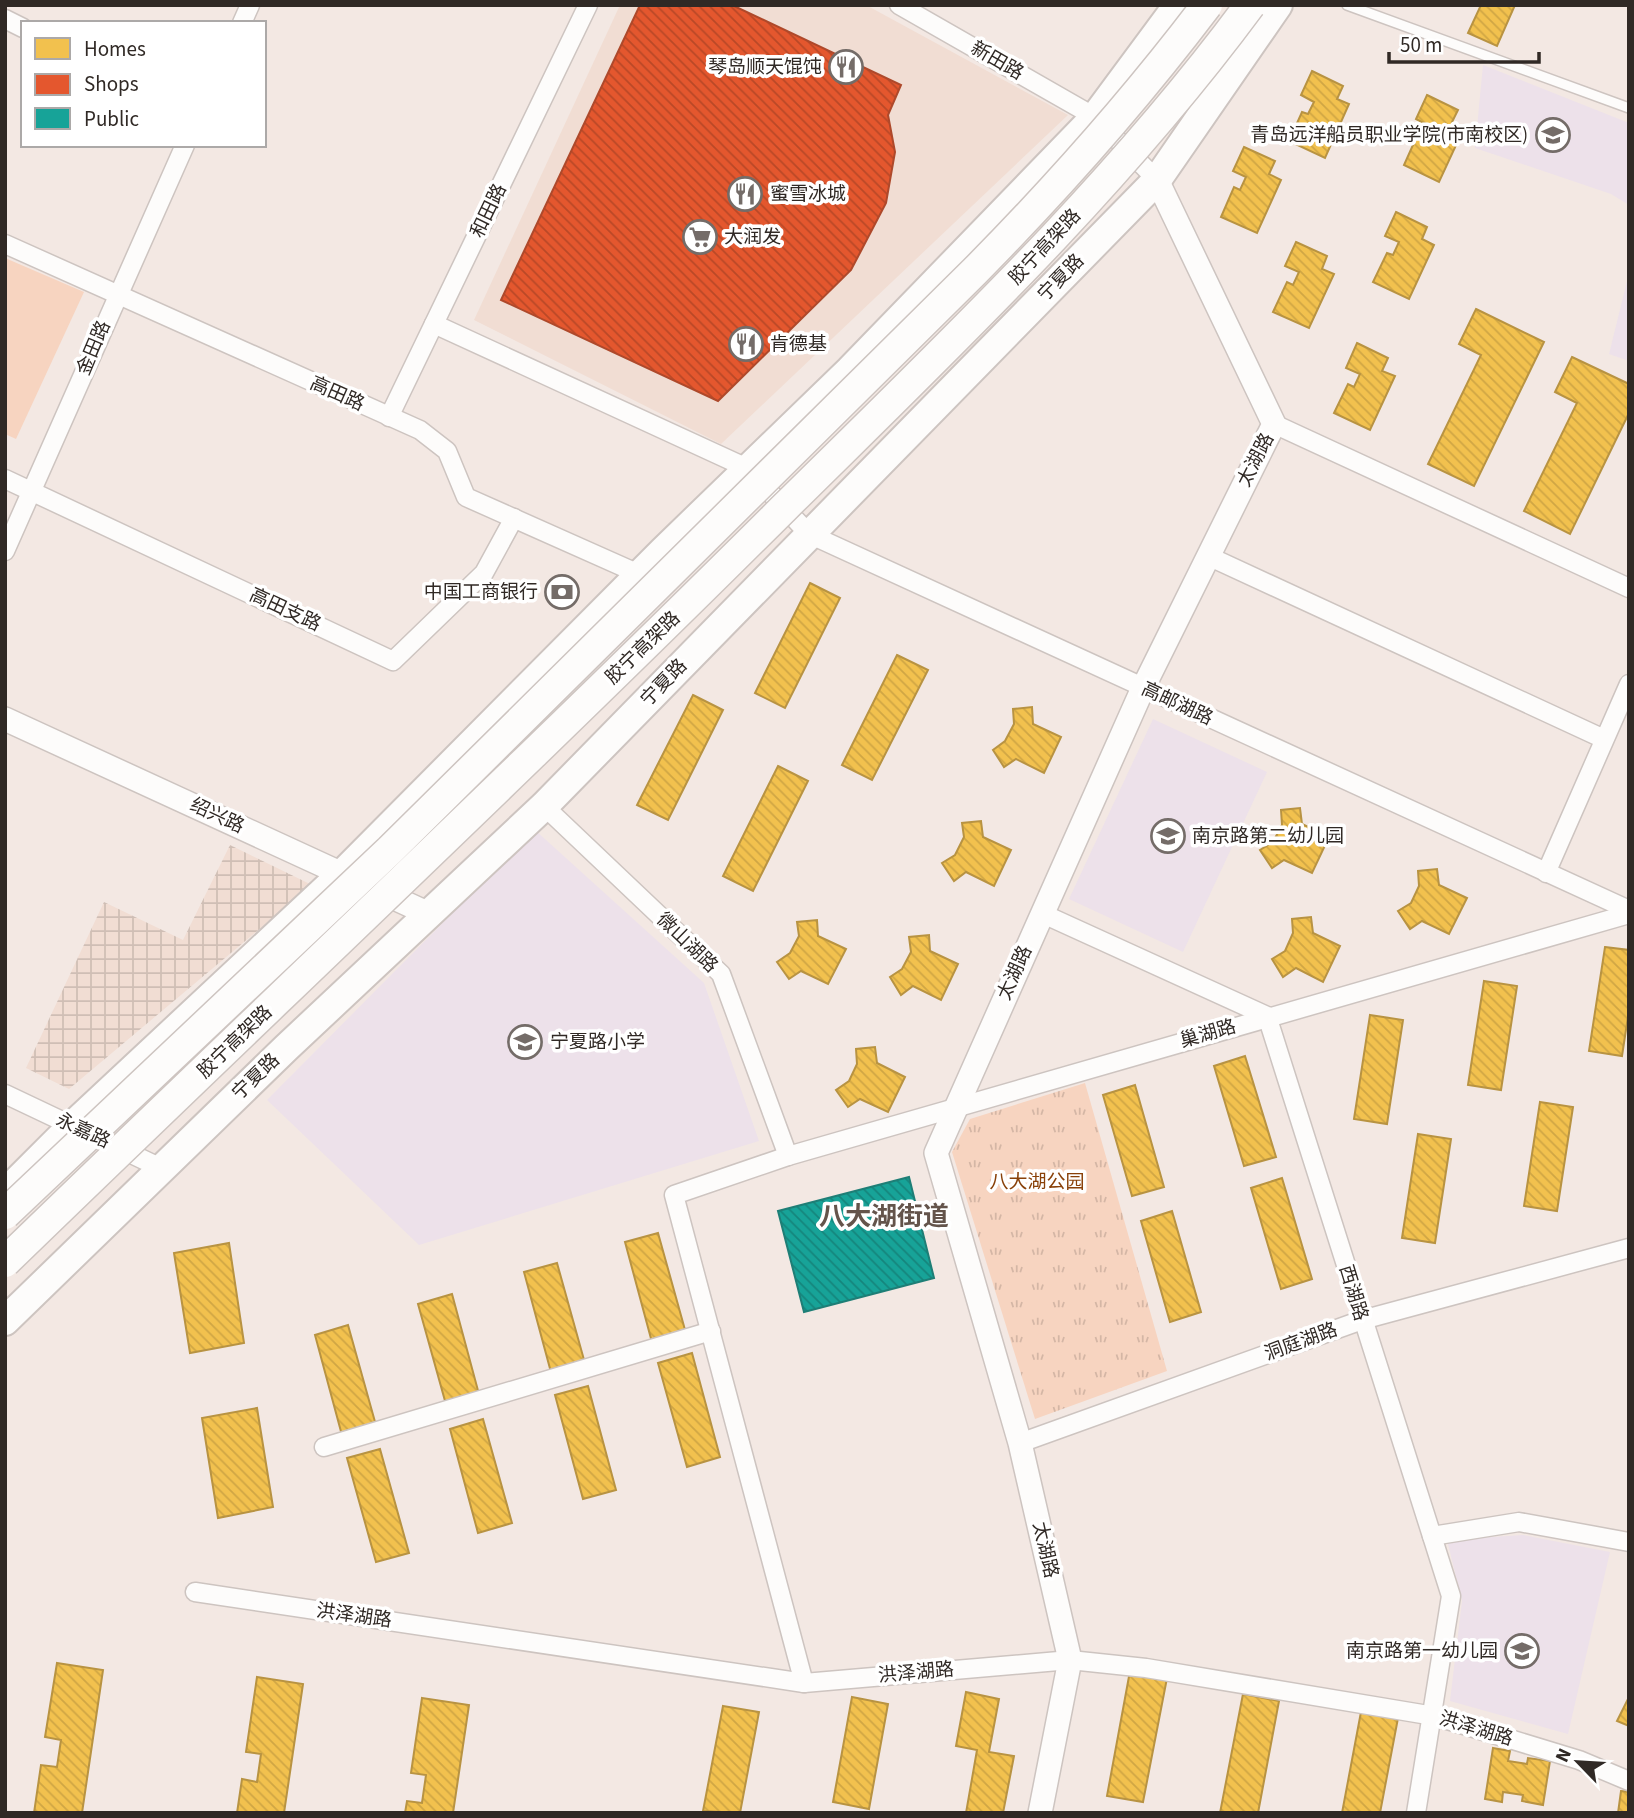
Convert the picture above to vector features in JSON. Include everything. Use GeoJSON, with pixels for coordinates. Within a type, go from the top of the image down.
{"type":"FeatureCollection","features":[{"type":"Feature","properties":{"kind":"highway","name":"胶宁高架路"},"geometry":{"type":"LineString","coordinates":[[5,1214],[390,850],[975,271],[1047,198],[1116,120],[1207,5]]}},
{"type":"Feature","properties":{"kind":"highway","name":"胶宁高架路"},"geometry":{"type":"LineString","coordinates":[[5,1262],[413,873],[1000,295],[1139,146],[1251,5]]}},
{"type":"Feature","properties":{"kind":"main road"},"geometry":{"type":"LineString","coordinates":[[5,1193],[72,1126],[342,874],[639,574],[850,370],[1095,117],[1178,5]]}},
{"type":"Feature","properties":{"kind":"main road","name":"宁夏路"},"geometry":{"type":"LineString","coordinates":[[5,1321],[161,1168],[544,806],[1157,180],[1278,5]]}},
{"type":"Feature","properties":{"kind":"street"},"geometry":{"type":"LineString","coordinates":[[243,21],[250,5]]}},
{"type":"Feature","properties":{"kind":"street","name":"和田路"},"geometry":{"type":"LineString","coordinates":[[389,417],[588,5]]}},
{"type":"Feature","properties":{"kind":"street","name":"新田路"},"geometry":{"type":"LineString","coordinates":[[899,5],[1095,117],[1157,180]]}},
{"type":"Feature","properties":{"kind":"street"},"geometry":{"type":"LineString","coordinates":[[5,19],[21,27]]}},
{"type":"Feature","properties":{"kind":"street","name":"金田路"},"geometry":{"type":"LineString","coordinates":[[5,551],[185,147]]}},
{"type":"Feature","properties":{"kind":"street","name":"太湖路"},"geometry":{"type":"LineString","coordinates":[[1040,1813],[1070,1660],[1020,1443],[936,1153],[1143,688],[1274,424],[1157,180]]}},
{"type":"Feature","properties":{"kind":"street","name":"高田路"},"geometry":{"type":"LineString","coordinates":[[5,244],[420,430],[447,451],[466,497],[639,574]]}},
{"type":"Feature","properties":{"kind":"street"},"geometry":{"type":"LineString","coordinates":[[434,324],[747,468]]}},
{"type":"Feature","properties":{"kind":"street"},"geometry":{"type":"LineString","coordinates":[[1274,424],[1629,588]]}},
{"type":"Feature","properties":{"kind":"street","name":"高邮湖路"},"geometry":{"type":"LineString","coordinates":[[747,468],[809,534],[1629,912]]}},
{"type":"Feature","properties":{"kind":"street","name":"高田支路"},"geometry":{"type":"LineString","coordinates":[[5,479],[393,662],[484,573],[514,518]]}},
{"type":"Feature","properties":{"kind":"street"},"geometry":{"type":"LineString","coordinates":[[1208,556],[1604,739]]}},
{"type":"Feature","properties":{"kind":"street"},"geometry":{"type":"LineString","coordinates":[[1546,873],[1629,684]]}},
{"type":"Feature","properties":{"kind":"street","name":"绍兴路"},"geometry":{"type":"LineString","coordinates":[[5,719],[429,914]]}},
{"type":"Feature","properties":{"kind":"street","name":"微山湖路"},"geometry":{"type":"LineString","coordinates":[[544,806],[721,974],[788,1156]]}},
{"type":"Feature","properties":{"kind":"street","name":"巢湖路"},"geometry":{"type":"LineString","coordinates":[[711,1331],[674,1195],[788,1156],[1629,912]]}},
{"type":"Feature","properties":{"kind":"street"},"geometry":{"type":"LineString","coordinates":[[1041,913],[1267,1016]]}},
{"type":"Feature","properties":{"kind":"street","name":"西湖路"},"geometry":{"type":"LineString","coordinates":[[1267,1016],[1451,1596],[1434,1716],[1416,1813]]}},
{"type":"Feature","properties":{"kind":"street","name":"永嘉路"},"geometry":{"type":"LineString","coordinates":[[5,1094],[161,1168]]}},
{"type":"Feature","properties":{"kind":"street","name":"洞庭湖路"},"geometry":{"type":"LineString","coordinates":[[1020,1443],[1362,1320],[1629,1248]]}},
{"type":"Feature","properties":{"kind":"street"},"geometry":{"type":"LineString","coordinates":[[324,1447],[711,1331],[804,1683]]}},
{"type":"Feature","properties":{"kind":"street"},"geometry":{"type":"LineString","coordinates":[[1432,1536],[1519,1522],[1629,1542]]}},
{"type":"Feature","properties":{"kind":"street","name":"洪泽湖路"},"geometry":{"type":"LineString","coordinates":[[195,1592],[804,1683],[1070,1660],[1146,1668],[1434,1716],[1579,1760],[1629,1781]]}},
{"type":"Feature","properties":{"kind":"lane"},"geometry":{"type":"LineString","coordinates":[[1347,5],[1629,108]]}},
{"type":"Feature","properties":{"kind":"shaded area","name":"大润发"},"geometry":{"type":"Polygon","coordinates":[[[620,5],[866,5],[1068,115],[721,444],[474,320],[620,5]]]}},
{"type":"Feature","properties":{"kind":"shaded area","name":"青岛远洋船员职业学院(市南校区)"},"geometry":{"type":"Polygon","coordinates":[[[1483,65],[1629,123],[1629,205],[1611,194],[1475,148],[1483,65]]]}},
{"type":"Feature","properties":{"kind":"shaded area"},"geometry":{"type":"Polygon","coordinates":[[[1629,273],[1629,361],[1609,354],[1629,273]]]}},
{"type":"Feature","properties":{"kind":"shaded area","name":"南京路第二幼儿园"},"geometry":{"type":"Polygon","coordinates":[[[1153,719],[1267,772],[1183,952],[1069,899],[1153,719]]]}},
{"type":"Feature","properties":{"kind":"shaded area","name":"宁夏路小学"},"geometry":{"type":"Polygon","coordinates":[[[535,830],[704,983],[759,1141],[419,1245],[267,1100],[535,830]]]}},
{"type":"Feature","properties":{"kind":"shaded area"},"geometry":{"type":"Polygon","coordinates":[[[230,845],[312,885],[69,1089],[26,1068],[104,902],[183,940],[230,845]]]}},
{"type":"Feature","properties":{"kind":"shaded area","name":"南京路第一幼儿园"},"geometry":{"type":"Polygon","coordinates":[[[1523,1535],[1610,1552],[1568,1734],[1450,1701],[1462,1601],[1447,1540],[1523,1535]]]}},
{"type":"Feature","properties":{"kind":"green space"},"geometry":{"type":"Polygon","coordinates":[[[5,258],[84,292],[16,439],[5,434],[5,258]]]}},
{"type":"Feature","properties":{"kind":"green space","name":"八大湖公园"},"geometry":{"type":"Polygon","coordinates":[[[1085,1083],[1167,1371],[1035,1419],[952,1152],[970,1119],[1085,1083]]]}},
{"type":"Feature","properties":{"kind":"building: Homes"},"geometry":{"type":"Polygon","coordinates":[[[1481,5],[1515,5],[1497,46],[1468,33],[1481,5]]]}},
{"type":"Feature","properties":{"kind":"building: Homes"},"geometry":{"type":"Polygon","coordinates":[[[1312,71],[1343,86],[1337,99],[1349,104],[1325,158],[1289,141],[1302,112],[1308,114],[1314,102],[1301,95],[1312,71]]]}},
{"type":"Feature","properties":{"kind":"building: Homes"},"geometry":{"type":"Polygon","coordinates":[[[1427,95],[1458,110],[1452,122],[1464,128],[1439,182],[1404,165],[1417,136],[1423,138],[1429,126],[1416,119],[1427,95]]]}},
{"type":"Feature","properties":{"kind":"building: Homes"},"geometry":{"type":"Polygon","coordinates":[[[1244,147],[1275,161],[1269,174],[1281,180],[1257,233],[1221,217],[1234,187],[1240,190],[1246,177],[1233,171],[1244,147]]]}},
{"type":"Feature","properties":{"kind":"building: Homes"},"geometry":{"type":"Polygon","coordinates":[[[1396,212],[1427,227],[1422,239],[1434,245],[1409,299],[1373,282],[1387,253],[1393,255],[1399,242],[1385,236],[1396,212]]]}},
{"type":"Feature","properties":{"kind":"building: Homes"},"geometry":{"type":"Polygon","coordinates":[[[1296,242],[1327,256],[1322,269],[1334,274],[1309,328],[1273,312],[1287,282],[1293,285],[1299,272],[1285,266],[1296,242]]]}},
{"type":"Feature","properties":{"kind":"building: Homes"},"geometry":{"type":"Polygon","coordinates":[[[1476,309],[1544,342],[1474,486],[1428,464],[1481,355],[1459,344],[1476,309]]]}},
{"type":"Feature","properties":{"kind":"building: Homes"},"geometry":{"type":"Polygon","coordinates":[[[1357,343],[1388,358],[1382,371],[1395,376],[1370,430],[1334,413],[1348,384],[1354,387],[1360,374],[1346,368],[1357,343]]]}},
{"type":"Feature","properties":{"kind":"building: Homes"},"geometry":{"type":"Polygon","coordinates":[[[1572,357],[1629,384],[1629,413],[1570,534],[1524,511],[1577,403],[1555,392],[1572,357]]]}},
{"type":"Feature","properties":{"kind":"building: Homes"},"geometry":{"type":"Polygon","coordinates":[[[810,583],[840,598],[785,708],[755,693],[810,583]]]}},
{"type":"Feature","properties":{"kind":"building: Homes"},"geometry":{"type":"Polygon","coordinates":[[[897,655],[928,670],[872,780],[842,765],[897,655]]]}},
{"type":"Feature","properties":{"kind":"building: Homes"},"geometry":{"type":"Polygon","coordinates":[[[693,695],[723,710],[668,820],[637,805],[693,695]]]}},
{"type":"Feature","properties":{"kind":"building: Homes"},"geometry":{"type":"Polygon","coordinates":[[[1032,707],[1033,724],[1061,737],[1044,773],[1016,759],[1004,767],[993,750],[1005,741],[1014,724],[1013,709],[1032,707]]]}},
{"type":"Feature","properties":{"kind":"building: Homes"},"geometry":{"type":"Polygon","coordinates":[[[778,766],[808,781],[753,891],[723,876],[778,766]]]}},
{"type":"Feature","properties":{"kind":"building: Homes"},"geometry":{"type":"Polygon","coordinates":[[[1300,808],[1302,824],[1329,837],[1312,873],[1284,860],[1272,868],[1260,850],[1273,842],[1282,825],[1281,810],[1300,808]]]}},
{"type":"Feature","properties":{"kind":"building: Homes"},"geometry":{"type":"Polygon","coordinates":[[[981,821],[983,837],[1011,850],[994,886],[966,872],[954,881],[942,863],[955,855],[964,837],[962,823],[981,821]]]}},
{"type":"Feature","properties":{"kind":"building: Homes"},"geometry":{"type":"Polygon","coordinates":[[[1437,869],[1439,885],[1467,898],[1449,934],[1422,921],[1410,929],[1398,911],[1411,903],[1419,886],[1418,871],[1437,869]]]}},
{"type":"Feature","properties":{"kind":"building: Homes"},"geometry":{"type":"Polygon","coordinates":[[[1311,917],[1313,933],[1340,946],[1323,982],[1296,968],[1283,977],[1272,959],[1285,951],[1293,933],[1292,919],[1311,917]]]}},
{"type":"Feature","properties":{"kind":"building: Homes"},"geometry":{"type":"Polygon","coordinates":[[[817,920],[818,936],[846,949],[828,984],[801,971],[789,979],[777,962],[790,953],[799,936],[797,922],[817,920]]]}},
{"type":"Feature","properties":{"kind":"building: Homes"},"geometry":{"type":"Polygon","coordinates":[[[929,935],[930,951],[958,964],[941,1000],[913,986],[901,995],[890,977],[902,969],[911,952],[909,937],[929,935]]]}},
{"type":"Feature","properties":{"kind":"building: Homes"},"geometry":{"type":"Polygon","coordinates":[[[1605,947],[1629,950],[1629,1010],[1622,1056],[1589,1051],[1605,947]]]}},
{"type":"Feature","properties":{"kind":"building: Homes"},"geometry":{"type":"Polygon","coordinates":[[[1484,981],[1517,986],[1501,1090],[1468,1085],[1484,981]]]}},
{"type":"Feature","properties":{"kind":"building: Homes"},"geometry":{"type":"Polygon","coordinates":[[[1370,1015],[1403,1020],[1387,1124],[1354,1119],[1370,1015]]]}},
{"type":"Feature","properties":{"kind":"building: Homes"},"geometry":{"type":"Polygon","coordinates":[[[875,1047],[877,1063],[905,1077],[888,1112],[860,1099],[848,1107],[836,1090],[849,1081],[857,1064],[856,1049],[875,1047]]]}},
{"type":"Feature","properties":{"kind":"building: Homes"},"geometry":{"type":"Polygon","coordinates":[[[1245,1056],[1276,1157],[1244,1166],[1214,1066],[1245,1056]]]}},
{"type":"Feature","properties":{"kind":"building: Homes"},"geometry":{"type":"Polygon","coordinates":[[[1135,1085],[1164,1187],[1132,1196],[1103,1095],[1135,1085]]]}},
{"type":"Feature","properties":{"kind":"building: Homes"},"geometry":{"type":"Polygon","coordinates":[[[1540,1102],[1573,1107],[1557,1211],[1524,1206],[1540,1102]]]}},
{"type":"Feature","properties":{"kind":"building: Homes"},"geometry":{"type":"Polygon","coordinates":[[[1418,1134],[1451,1139],[1435,1243],[1402,1238],[1418,1134]]]}},
{"type":"Feature","properties":{"kind":"building: Homes"},"geometry":{"type":"Polygon","coordinates":[[[1282,1178],[1312,1279],[1281,1289],[1251,1188],[1282,1178]]]}},
{"type":"Feature","properties":{"kind":"building: Homes"},"geometry":{"type":"Polygon","coordinates":[[[1172,1211],[1201,1312],[1170,1322],[1141,1221],[1172,1211]]]}},
{"type":"Feature","properties":{"kind":"building: Homes"},"geometry":{"type":"Polygon","coordinates":[[[658,1233],[687,1337],[653,1346],[625,1242],[658,1233]]]}},
{"type":"Feature","properties":{"kind":"building: Homes"},"geometry":{"type":"Polygon","coordinates":[[[229,1243],[244,1343],[190,1353],[174,1253],[229,1243]]]}},
{"type":"Feature","properties":{"kind":"building: Homes"},"geometry":{"type":"Polygon","coordinates":[[[557,1263],[586,1367],[552,1376],[524,1272],[557,1263]]]}},
{"type":"Feature","properties":{"kind":"building: Homes"},"geometry":{"type":"Polygon","coordinates":[[[452,1294],[480,1398],[447,1408],[418,1304],[452,1294]]]}},
{"type":"Feature","properties":{"kind":"building: Homes"},"geometry":{"type":"Polygon","coordinates":[[[348,1325],[377,1429],[343,1439],[315,1335],[348,1325]]]}},
{"type":"Feature","properties":{"kind":"building: Homes"},"geometry":{"type":"Polygon","coordinates":[[[692,1353],[720,1457],[687,1467],[658,1363],[692,1353]]]}},
{"type":"Feature","properties":{"kind":"building: Homes"},"geometry":{"type":"Polygon","coordinates":[[[588,1386],[616,1490],[583,1499],[555,1395],[588,1386]]]}},
{"type":"Feature","properties":{"kind":"building: Homes"},"geometry":{"type":"Polygon","coordinates":[[[257,1408],[273,1507],[218,1518],[202,1418],[257,1408]]]}},
{"type":"Feature","properties":{"kind":"building: Homes"},"geometry":{"type":"Polygon","coordinates":[[[483,1419],[512,1523],[478,1533],[450,1429],[483,1419]]]}},
{"type":"Feature","properties":{"kind":"building: Homes"},"geometry":{"type":"Polygon","coordinates":[[[380,1449],[409,1553],[376,1562],[347,1458],[380,1449]]]}},
{"type":"Feature","properties":{"kind":"building: Homes"},"geometry":{"type":"Polygon","coordinates":[[[57,1663],[103,1670],[82,1813],[34,1813],[41,1765],[57,1767],[61,1740],[45,1737],[57,1663]]]}},
{"type":"Feature","properties":{"kind":"building: Homes"},"geometry":{"type":"Polygon","coordinates":[[[1130,1671],[1167,1678],[1143,1802],[1107,1796],[1130,1671]]]}},
{"type":"Feature","properties":{"kind":"building: Homes"},"geometry":{"type":"Polygon","coordinates":[[[257,1677],[303,1684],[284,1813],[237,1813],[242,1779],[257,1782],[261,1754],[246,1752],[257,1677]]]}},
{"type":"Feature","properties":{"kind":"building: Homes"},"geometry":{"type":"Polygon","coordinates":[[[966,1692],[999,1699],[989,1752],[1014,1756],[1003,1813],[966,1813],[977,1750],[956,1746],[966,1692]]]}},
{"type":"Feature","properties":{"kind":"building: Homes"},"geometry":{"type":"Polygon","coordinates":[[[1243,1694],[1279,1701],[1258,1813],[1220,1813],[1243,1694]]]}},
{"type":"Feature","properties":{"kind":"building: Homes"},"geometry":{"type":"Polygon","coordinates":[[[852,1697],[888,1704],[869,1809],[833,1802],[852,1697]]]}},
{"type":"Feature","properties":{"kind":"building: Homes"},"geometry":{"type":"Polygon","coordinates":[[[1629,1697],[1629,1726],[1617,1721],[1629,1697]]]}},
{"type":"Feature","properties":{"kind":"building: Homes"},"geometry":{"type":"Polygon","coordinates":[[[422,1698],[469,1705],[453,1813],[405,1813],[407,1801],[422,1803],[426,1775],[411,1773],[422,1698]]]}},
{"type":"Feature","properties":{"kind":"building: Homes"},"geometry":{"type":"Polygon","coordinates":[[[723,1706],[759,1712],[740,1813],[703,1811],[723,1706]]]}},
{"type":"Feature","properties":{"kind":"building: Homes"},"geometry":{"type":"Polygon","coordinates":[[[1361,1712],[1398,1718],[1380,1813],[1342,1813],[1361,1712]]]}},
{"type":"Feature","properties":{"kind":"building: Homes"},"geometry":{"type":"Polygon","coordinates":[[[1493,1748],[1510,1751],[1508,1761],[1527,1764],[1528,1758],[1550,1761],[1543,1805],[1522,1801],[1523,1795],[1503,1792],[1502,1802],[1485,1799],[1493,1748]]]}},
{"type":"Feature","properties":{"kind":"building: Homes"},"geometry":{"type":"Polygon","coordinates":[[[1621,1791],[1629,1792],[1629,1813],[1618,1813],[1621,1791]]]}},
{"type":"Feature","properties":{"kind":"building: Shops","name":"大润发"},"geometry":{"type":"Polygon","coordinates":[[[640,5],[732,5],[901,85],[888,115],[895,152],[886,203],[851,270],[718,401],[501,300],[640,5]]]}},
{"type":"Feature","properties":{"kind":"building: Public"},"geometry":{"type":"Polygon","coordinates":[[[909,1177],[934,1278],[804,1312],[778,1211],[909,1177]]]}},
{"type":"Feature","properties":{"kind":"place","name":"琴岛顺天馄饨"},"geometry":{"type":"Point","coordinates":[846,67]}},
{"type":"Feature","properties":{"kind":"place","name":"青岛远洋船员职业学院(市南校区)"},"geometry":{"type":"Point","coordinates":[1553,135]}},
{"type":"Feature","properties":{"kind":"place","name":"蜜雪冰城"},"geometry":{"type":"Point","coordinates":[745,194]}},
{"type":"Feature","properties":{"kind":"place","name":"大润发"},"geometry":{"type":"Point","coordinates":[700,237]}},
{"type":"Feature","properties":{"kind":"place","name":"肯德基"},"geometry":{"type":"Point","coordinates":[746,344]}},
{"type":"Feature","properties":{"kind":"place","name":"中国工商银行"},"geometry":{"type":"Point","coordinates":[562,592]}},
{"type":"Feature","properties":{"kind":"place","name":"南京路第二幼儿园"},"geometry":{"type":"Point","coordinates":[1168,836]}},
{"type":"Feature","properties":{"kind":"place","name":"宁夏路小学"},"geometry":{"type":"Point","coordinates":[525,1042]}},
{"type":"Feature","properties":{"kind":"place","name":"南京路第一幼儿园"},"geometry":{"type":"Point","coordinates":[1522,1651]}},
{"type":"Feature","properties":{"kind":"district","name":"八大湖街道"},"geometry":{"type":"Point","coordinates":[884,1216]}}]}
